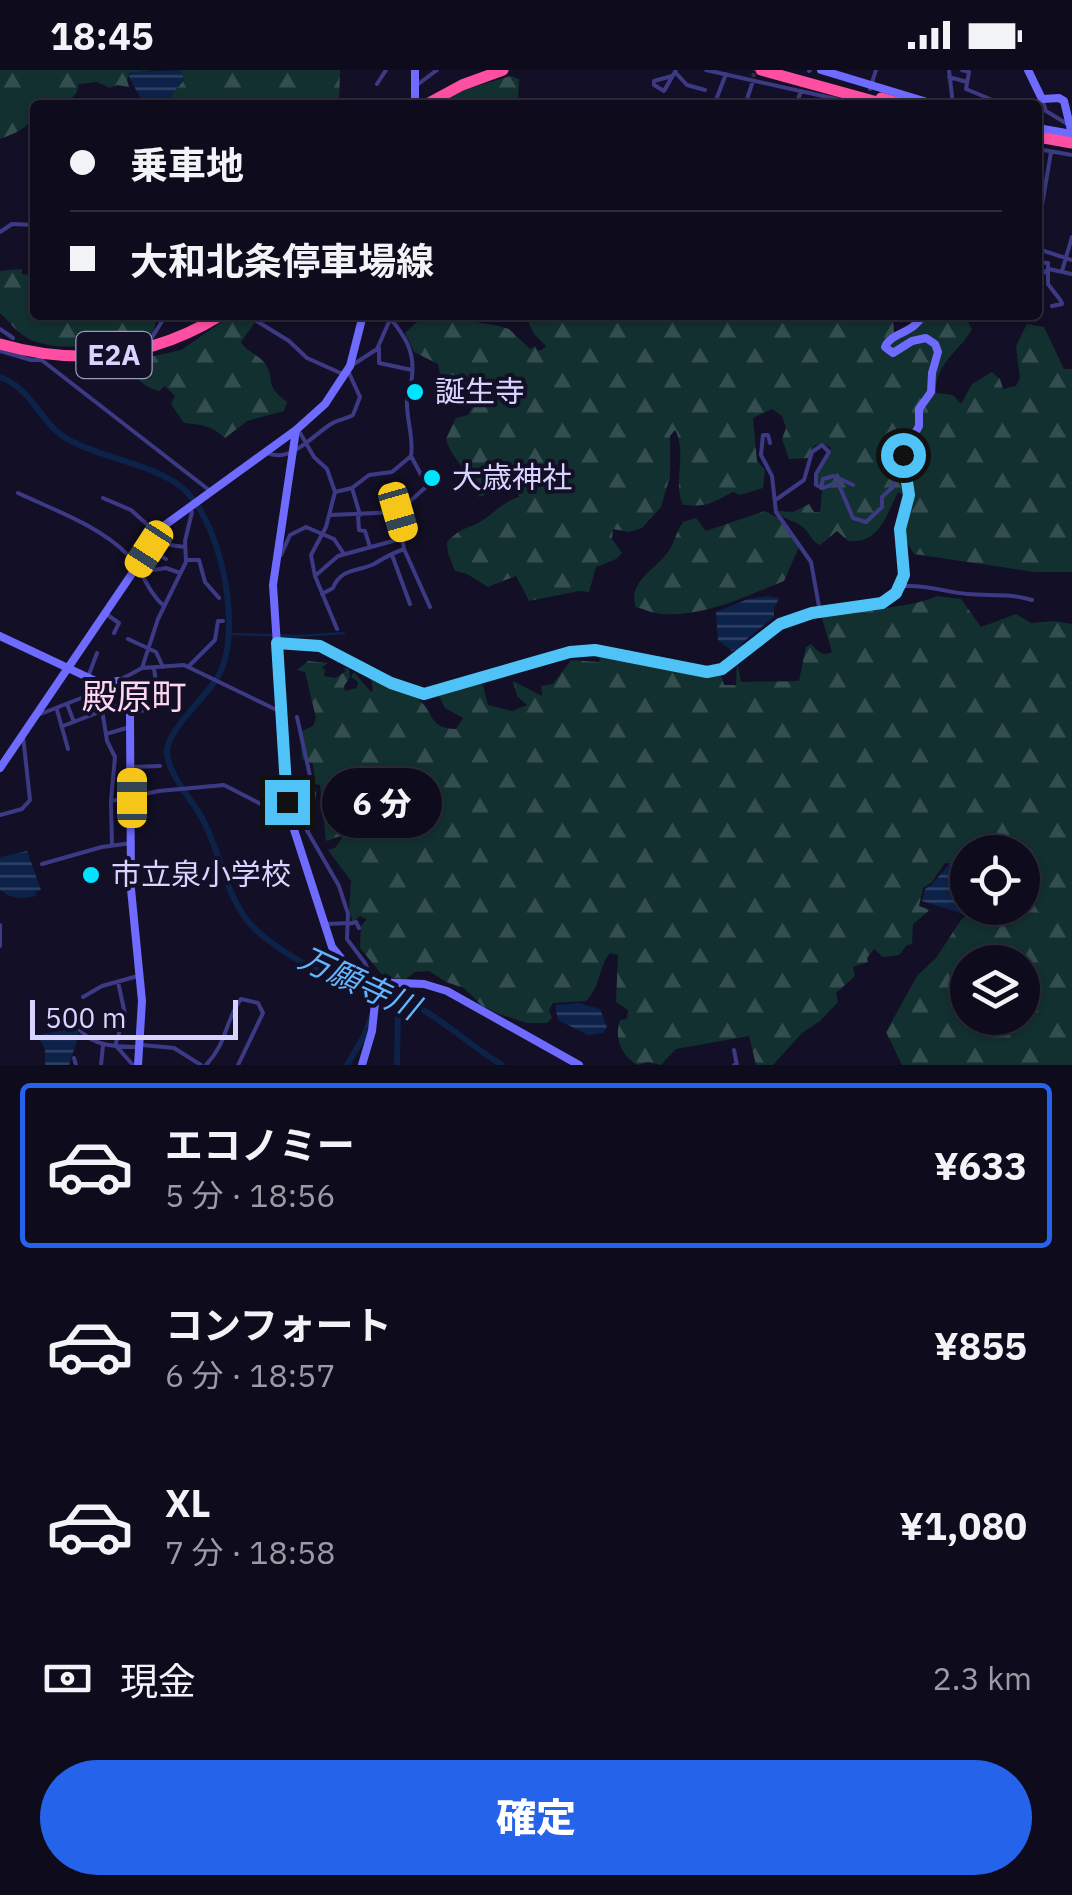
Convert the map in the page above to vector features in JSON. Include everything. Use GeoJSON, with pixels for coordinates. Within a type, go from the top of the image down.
{"type":"FeatureCollection","features":[{"type":"Feature","properties":{"kind":"highway"},"geometry":{"type":"LineString","coordinates":[[426,100],[487,70]]}},
{"type":"Feature","properties":{"kind":"highway"},"geometry":{"type":"LineString","coordinates":[[428,100],[503,70]]}},
{"type":"Feature","properties":{"kind":"highway"},"geometry":{"type":"LineString","coordinates":[[780,70],[888,100]]}},
{"type":"Feature","properties":{"kind":"highway"},"geometry":{"type":"LineString","coordinates":[[756,75],[866,100]]}},
{"type":"Feature","properties":{"kind":"highway"},"geometry":{"type":"LineString","coordinates":[[1042,139],[1071,143]]}},
{"type":"Feature","properties":{"kind":"highway","name":"E2A"},"geometry":{"type":"LineString","coordinates":[[3,343],[61,351],[110,350],[160,340],[202,320]]}},
{"type":"Feature","properties":{"kind":"highway","name":"E2A"},"geometry":{"type":"LineString","coordinates":[[3,343],[60,356],[112,355],[160,344],[210,320]]}},
{"type":"Feature","properties":{"kind":"street"},"geometry":{"type":"LineString","coordinates":[[377,84],[386,70]]}},
{"type":"Feature","properties":{"kind":"street"},"geometry":{"type":"LineString","coordinates":[[415,70],[417,100]]}},
{"type":"Feature","properties":{"kind":"street"},"geometry":{"type":"LineString","coordinates":[[415,85],[437,70]]}},
{"type":"Feature","properties":{"kind":"street"},"geometry":{"type":"LineString","coordinates":[[706,70],[756,75],[844,100]]}},
{"type":"Feature","properties":{"kind":"street"},"geometry":{"type":"LineString","coordinates":[[821,70],[917,100]]}},
{"type":"Feature","properties":{"kind":"street"},"geometry":{"type":"LineString","coordinates":[[870,88],[876,70]]}},
{"type":"Feature","properties":{"kind":"street"},"geometry":{"type":"LineString","coordinates":[[949,70],[952,100]]}},
{"type":"Feature","properties":{"kind":"street"},"geometry":{"type":"LineString","coordinates":[[962,70],[969,72],[966,90],[990,100]]}},
{"type":"Feature","properties":{"kind":"street"},"geometry":{"type":"LineString","coordinates":[[1028,70],[1046,111],[1071,143]]}},
{"type":"Feature","properties":{"kind":"street"},"geometry":{"type":"LineString","coordinates":[[668,89],[674,73]]}},
{"type":"Feature","properties":{"kind":"street"},"geometry":{"type":"LineString","coordinates":[[674,73],[654,81],[664,91],[679,93]]}},
{"type":"Feature","properties":{"kind":"street"},"geometry":{"type":"LineString","coordinates":[[674,73],[687,84],[705,90]]}},
{"type":"Feature","properties":{"kind":"street"},"geometry":{"type":"LineString","coordinates":[[716,100],[726,74]]}},
{"type":"Feature","properties":{"kind":"street"},"geometry":{"type":"LineString","coordinates":[[747,100],[756,75]]}},
{"type":"Feature","properties":{"kind":"street"},"geometry":{"type":"LineString","coordinates":[[949,77],[967,82]]}},
{"type":"Feature","properties":{"kind":"street"},"geometry":{"type":"LineString","coordinates":[[798,100],[801,90]]}},
{"type":"Feature","properties":{"kind":"street"},"geometry":{"type":"LineString","coordinates":[[1042,99],[1062,98],[1071,143]]}},
{"type":"Feature","properties":{"kind":"street"},"geometry":{"type":"LineString","coordinates":[[1042,130],[1071,143]]}},
{"type":"Feature","properties":{"kind":"street"},"geometry":{"type":"LineString","coordinates":[[1042,151],[1050,152],[1071,143]]}},
{"type":"Feature","properties":{"kind":"street"},"geometry":{"type":"LineString","coordinates":[[1042,203],[1050,152]]}},
{"type":"Feature","properties":{"kind":"street"},"geometry":{"type":"LineString","coordinates":[[0,232],[12,224],[30,225]]}},
{"type":"Feature","properties":{"kind":"street"},"geometry":{"type":"LineString","coordinates":[[1062,271],[1069,259],[1072,237]]}},
{"type":"Feature","properties":{"kind":"street"},"geometry":{"type":"LineString","coordinates":[[1042,250],[1069,259]]}},
{"type":"Feature","properties":{"kind":"street"},"geometry":{"type":"LineString","coordinates":[[1049,253],[1048,284],[1062,304],[1052,306]]}},
{"type":"Feature","properties":{"kind":"street"},"geometry":{"type":"LineString","coordinates":[[1042,262],[1048,263],[1050,270]]}},
{"type":"Feature","properties":{"kind":"street"},"geometry":{"type":"LineString","coordinates":[[1042,274],[1050,270],[1072,274]]}},
{"type":"Feature","properties":{"kind":"street"},"geometry":{"type":"LineString","coordinates":[[152,338],[163,320]]}},
{"type":"Feature","properties":{"kind":"street"},"geometry":{"type":"LineString","coordinates":[[256,320],[289,341],[306,358],[348,370]]}},
{"type":"Feature","properties":{"kind":"street"},"geometry":{"type":"LineString","coordinates":[[264,452],[276,456],[292,451],[357,410],[360,397],[348,370],[362,320]]}},
{"type":"Feature","properties":{"kind":"street"},"geometry":{"type":"LineString","coordinates":[[389,320],[378,346],[380,364],[412,370]]}},
{"type":"Feature","properties":{"kind":"street"},"geometry":{"type":"LineString","coordinates":[[330,515],[398,512],[427,486],[411,456],[407,398],[412,370],[410,345],[394,320]]}},
{"type":"Feature","properties":{"kind":"street"},"geometry":{"type":"LineString","coordinates":[[902,586],[900,529],[909,495],[904,464],[907,444],[919,426],[919,409],[931,392],[938,352],[926,338],[912,341],[893,353],[885,347],[886,341],[915,328],[920,320]]}},
{"type":"Feature","properties":{"kind":"street"},"geometry":{"type":"LineString","coordinates":[[0,328],[3,343],[31,360],[41,359],[210,490]]}},
{"type":"Feature","properties":{"kind":"street"},"geometry":{"type":"LineString","coordinates":[[142,668],[164,606],[186,560],[191,509],[199,498],[296,430],[325,404],[348,370],[378,346]]}},
{"type":"Feature","properties":{"kind":"street"},"geometry":{"type":"LineString","coordinates":[[296,430],[327,469],[335,492],[330,515],[312,556],[315,576],[338,629]]}},
{"type":"Feature","properties":{"kind":"street"},"geometry":{"type":"LineString","coordinates":[[296,430],[275,561],[281,712],[290,819],[332,948],[375,988],[424,984],[446,990],[579,1065]]}},
{"type":"Feature","properties":{"kind":"street"},"geometry":{"type":"LineString","coordinates":[[770,444],[768,435],[763,435],[761,455],[768,465],[778,516],[811,562],[820,612]]}},
{"type":"Feature","properties":{"kind":"street"},"geometry":{"type":"LineString","coordinates":[[777,499],[804,480],[812,452],[822,445],[829,452],[816,474],[816,484],[821,488]]}},
{"type":"Feature","properties":{"kind":"street"},"geometry":{"type":"LineString","coordinates":[[335,492],[352,488],[370,475],[392,472],[411,456]]}},
{"type":"Feature","properties":{"kind":"street"},"geometry":{"type":"LineString","coordinates":[[821,488],[835,482],[839,485],[853,518],[866,522],[882,507],[882,497],[893,487],[893,479],[904,464]]}},
{"type":"Feature","properties":{"kind":"street"},"geometry":{"type":"LineString","coordinates":[[821,488],[823,480],[834,476],[853,485]]}},
{"type":"Feature","properties":{"kind":"street"},"geometry":{"type":"LineString","coordinates":[[352,488],[359,515],[358,529],[365,531],[370,548]]}},
{"type":"Feature","properties":{"kind":"street"},"geometry":{"type":"LineString","coordinates":[[18,493],[127,553],[154,597],[164,606]]}},
{"type":"Feature","properties":{"kind":"street"},"geometry":{"type":"LineString","coordinates":[[103,498],[131,510],[174,546],[185,547]]}},
{"type":"Feature","properties":{"kind":"street"},"geometry":{"type":"LineString","coordinates":[[0,768],[172,517],[191,509]]}},
{"type":"Feature","properties":{"kind":"street"},"geometry":{"type":"LineString","coordinates":[[398,512],[404,549],[430,607]]}},
{"type":"Feature","properties":{"kind":"street"},"geometry":{"type":"LineString","coordinates":[[275,561],[280,560],[290,535],[300,528],[323,533],[344,554]]}},
{"type":"Feature","properties":{"kind":"street"},"geometry":{"type":"LineString","coordinates":[[315,576],[344,554],[404,538]]}},
{"type":"Feature","properties":{"kind":"street"},"geometry":{"type":"LineString","coordinates":[[378,545],[383,558]]}},
{"type":"Feature","properties":{"kind":"street"},"geometry":{"type":"LineString","coordinates":[[149,549],[166,559]]}},
{"type":"Feature","properties":{"kind":"street"},"geometry":{"type":"LineString","coordinates":[[322,594],[334,588],[336,581],[351,568],[361,568],[404,549]]}},
{"type":"Feature","properties":{"kind":"street"},"geometry":{"type":"LineString","coordinates":[[392,554],[410,604]]}},
{"type":"Feature","properties":{"kind":"street"},"geometry":{"type":"LineString","coordinates":[[186,560],[199,560],[205,582],[218,598]]}},
{"type":"Feature","properties":{"kind":"street"},"geometry":{"type":"LineString","coordinates":[[138,570],[166,568],[180,573]]}},
{"type":"Feature","properties":{"kind":"street"},"geometry":{"type":"LineString","coordinates":[[276,636],[320,646],[391,683],[424,694],[570,652],[595,650],[707,672],[722,669],[780,624],[820,612],[882,603],[902,586],[926,584],[964,594],[1002,594],[1032,600]]}},
{"type":"Feature","properties":{"kind":"street"},"geometry":{"type":"LineString","coordinates":[[106,614],[119,622],[114,633]]}},
{"type":"Feature","properties":{"kind":"street"},"geometry":{"type":"LineString","coordinates":[[190,666],[213,644],[218,621],[223,621]]}},
{"type":"Feature","properties":{"kind":"street"},"geometry":{"type":"LineString","coordinates":[[0,636],[70,667],[102,688]]}},
{"type":"Feature","properties":{"kind":"street"},"geometry":{"type":"LineString","coordinates":[[128,639],[159,654],[164,667]]}},
{"type":"Feature","properties":{"kind":"street"},"geometry":{"type":"LineString","coordinates":[[88,677],[97,654]]}},
{"type":"Feature","properties":{"kind":"street"},"geometry":{"type":"LineString","coordinates":[[38,715],[142,668],[179,664],[281,712]]}},
{"type":"Feature","properties":{"kind":"street"},"geometry":{"type":"LineString","coordinates":[[130,714],[160,706],[154,669]]}},
{"type":"Feature","properties":{"kind":"street"},"geometry":{"type":"LineString","coordinates":[[118,680],[130,714],[131,890],[142,1001],[135,1065]]}},
{"type":"Feature","properties":{"kind":"street"},"geometry":{"type":"LineString","coordinates":[[102,688],[106,734],[115,756],[112,846]]}},
{"type":"Feature","properties":{"kind":"street"},"geometry":{"type":"LineString","coordinates":[[67,704],[74,722]]}},
{"type":"Feature","properties":{"kind":"street"},"geometry":{"type":"LineString","coordinates":[[63,726],[128,704]]}},
{"type":"Feature","properties":{"kind":"street"},"geometry":{"type":"LineString","coordinates":[[56,709],[68,748]]}},
{"type":"Feature","properties":{"kind":"street"},"geometry":{"type":"LineString","coordinates":[[296,717],[314,794],[309,834],[298,842]]}},
{"type":"Feature","properties":{"kind":"street"},"geometry":{"type":"LineString","coordinates":[[106,734],[130,727]]}},
{"type":"Feature","properties":{"kind":"street"},"geometry":{"type":"LineString","coordinates":[[0,815],[22,808],[30,800],[23,736]]}},
{"type":"Feature","properties":{"kind":"street"},"geometry":{"type":"LineString","coordinates":[[132,767],[160,766]]}},
{"type":"Feature","properties":{"kind":"street"},"geometry":{"type":"LineString","coordinates":[[111,801],[224,785],[290,819],[309,834],[339,886],[349,942],[365,962],[375,988],[372,1031],[362,1065]]}},
{"type":"Feature","properties":{"kind":"street"},"geometry":{"type":"LineString","coordinates":[[42,864],[132,843]]}},
{"type":"Feature","properties":{"kind":"street"},"geometry":{"type":"LineString","coordinates":[[323,924],[356,922],[359,928]]}},
{"type":"Feature","properties":{"kind":"street"},"geometry":{"type":"LineString","coordinates":[[0,926],[0,946]]}},
{"type":"Feature","properties":{"kind":"street"},"geometry":{"type":"LineString","coordinates":[[332,948],[349,942]]}},
{"type":"Feature","properties":{"kind":"street"},"geometry":{"type":"LineString","coordinates":[[82,997],[139,976]]}},
{"type":"Feature","properties":{"kind":"street"},"geometry":{"type":"LineString","coordinates":[[116,1047],[125,1014],[118,982]]}},
{"type":"Feature","properties":{"kind":"street"},"geometry":{"type":"LineString","coordinates":[[80,1030],[103,1045],[174,1048],[202,1065],[224,1042],[231,1016],[241,999],[258,1003],[262,1014],[238,1065]]}},
{"type":"Feature","properties":{"kind":"street"},"geometry":{"type":"LineString","coordinates":[[101,1065],[103,1045]]}},
{"type":"Feature","properties":{"kind":"street"},"geometry":{"type":"LineString","coordinates":[[116,1047],[135,1065]]}},
{"type":"Feature","properties":{"kind":"street"},"geometry":{"type":"LineString","coordinates":[[734,1050],[734,1065]]}},
{"type":"Feature","properties":{"kind":"street"},"geometry":{"type":"LineString","coordinates":[[74,1058],[76,1065]]}},
{"type":"Feature","properties":{"kind":"green space"},"geometry":{"type":"Polygon","coordinates":[[[0,70],[154,70],[130,73],[129,87],[110,88],[97,82],[79,84],[69,100],[30,100],[29,123],[0,139],[0,70]]]}},
{"type":"Feature","properties":{"kind":"green space"},"geometry":{"type":"Polygon","coordinates":[[[181,70],[340,70],[339,100],[170,100],[184,80],[181,70]]]}},
{"type":"Feature","properties":{"kind":"green space"},"geometry":{"type":"Polygon","coordinates":[[[511,76],[519,79],[518,100],[442,100],[511,76]]]}},
{"type":"Feature","properties":{"kind":"green space"},"geometry":{"type":"Polygon","coordinates":[[[29,267],[30,320],[156,320],[153,335],[106,345],[69,347],[24,336],[0,313],[0,271],[22,269],[22,274],[29,275],[29,267]]]}},
{"type":"Feature","properties":{"kind":"green space"},"geometry":{"type":"Polygon","coordinates":[[[225,320],[255,322],[241,342],[264,362],[272,387],[287,402],[284,411],[247,421],[225,438],[206,426],[184,423],[171,404],[175,396],[165,386],[159,391],[149,387],[136,374],[145,358],[181,350],[225,320]]]}},
{"type":"Feature","properties":{"kind":"green space"},"geometry":{"type":"Polygon","coordinates":[[[419,320],[464,320],[509,329],[530,349],[535,346],[542,350],[546,346],[527,320],[893,320],[894,334],[908,329],[915,320],[967,320],[972,329],[943,366],[936,383],[936,393],[953,395],[961,404],[972,384],[992,372],[1003,389],[1016,386],[1020,378],[1016,346],[1027,324],[1044,327],[1064,369],[1072,369],[1072,572],[1035,572],[914,554],[903,536],[904,496],[898,492],[880,526],[868,538],[848,541],[837,531],[820,545],[804,528],[778,511],[793,512],[809,504],[814,512],[820,512],[823,482],[819,485],[818,476],[830,447],[822,443],[814,446],[808,458],[789,459],[782,439],[786,428],[782,416],[772,409],[753,418],[757,461],[765,470],[763,488],[740,495],[733,492],[704,505],[683,505],[679,487],[680,448],[675,430],[670,436],[670,476],[661,507],[642,528],[629,532],[613,529],[612,539],[622,553],[596,567],[589,592],[529,601],[516,576],[488,587],[455,571],[447,542],[519,497],[516,485],[526,467],[519,463],[513,466],[491,491],[479,497],[446,439],[456,418],[468,415],[472,408],[444,393],[438,364],[414,352],[405,333],[419,320]]]}},
{"type":"Feature","properties":{"kind":"green space"},"geometry":{"type":"Polygon","coordinates":[[[765,511],[778,518],[799,547],[784,581],[724,605],[692,612],[660,614],[636,607],[635,590],[668,552],[683,522],[696,518],[706,531],[765,511]]]}},
{"type":"Feature","properties":{"kind":"green space"},"geometry":{"type":"Polygon","coordinates":[[[937,596],[961,599],[981,627],[1016,614],[1031,623],[1072,624],[1072,1065],[902,1065],[886,1032],[917,976],[936,958],[958,925],[1040,925],[1040,835],[950,835],[950,864],[945,863],[923,888],[919,906],[930,910],[913,924],[912,944],[899,955],[883,957],[874,949],[868,962],[853,967],[855,976],[836,993],[838,1002],[773,1065],[756,1065],[749,1036],[676,1049],[661,1065],[637,1065],[620,1046],[618,1027],[620,1020],[627,1019],[628,1010],[616,1002],[618,955],[610,953],[586,1001],[553,1003],[549,1010],[552,1018],[547,1023],[527,1023],[481,1005],[464,988],[429,971],[415,972],[406,979],[384,977],[360,948],[361,926],[367,919],[360,916],[353,922],[349,911],[351,881],[328,850],[335,848],[344,835],[326,841],[320,785],[315,784],[313,764],[302,759],[300,732],[313,726],[316,718],[305,672],[297,670],[308,661],[328,663],[321,668],[325,669],[324,676],[335,678],[346,671],[343,668],[349,669],[345,691],[357,688],[358,682],[351,677],[354,672],[371,692],[370,676],[401,690],[418,699],[440,726],[456,729],[463,718],[445,708],[438,694],[479,682],[488,705],[512,711],[527,705],[517,696],[513,681],[542,696],[541,686],[553,684],[571,660],[599,662],[600,656],[662,662],[705,677],[721,675],[724,685],[736,685],[737,661],[741,682],[799,681],[806,647],[811,644],[823,654],[832,652],[822,618],[828,614],[899,606],[937,596]]]}},
{"type":"Feature","properties":{"kind":"water"},"geometry":{"type":"Polygon","coordinates":[[[181,70],[184,80],[170,100],[141,100],[129,77],[132,72],[181,70]]]}},
{"type":"Feature","properties":{"kind":"water"},"geometry":{"type":"Polygon","coordinates":[[[779,598],[774,617],[742,643],[741,649],[732,651],[718,640],[716,612],[748,599],[779,598]]]}},
{"type":"Feature","properties":{"kind":"water"},"geometry":{"type":"Polygon","coordinates":[[[27,851],[41,890],[35,892],[36,896],[17,898],[0,890],[0,857],[27,851]]]}},
{"type":"Feature","properties":{"kind":"water"},"geometry":{"type":"Polygon","coordinates":[[[950,864],[950,910],[922,901],[925,889],[950,864]]]}},
{"type":"Feature","properties":{"kind":"water"},"geometry":{"type":"Polygon","coordinates":[[[579,1003],[600,1009],[607,1027],[603,1033],[588,1035],[558,1020],[555,1005],[579,1003]]]}},
{"type":"Feature","properties":{"kind":"water"},"geometry":{"type":"Polygon","coordinates":[[[76,1028],[79,1034],[69,1065],[45,1065],[42,1034],[76,1028]]]}},
{"type":"Feature","properties":{"kind":"waterway","name":"万願寺川"},"geometry":{"type":"LineString","coordinates":[[0,377],[21,390],[52,426],[71,441],[176,483],[192,498],[205,520],[224,575],[229,633],[225,658],[217,678],[179,724],[167,752],[176,778],[208,830],[231,893],[244,916],[292,957],[337,980],[415,1005],[502,1065]]}},
{"type":"Feature","properties":{"kind":"waterway"},"geometry":{"type":"LineString","coordinates":[[230,634],[344,633]]}},
{"type":"Feature","properties":{"kind":"waterway"},"geometry":{"type":"LineString","coordinates":[[386,996],[398,1011],[397,1065]]}},
{"type":"Feature","properties":{"kind":"waterway"},"geometry":{"type":"LineString","coordinates":[[347,1065],[371,1017]]}},
{"type":"Feature","properties":{"kind":"tunnel"},"geometry":{"type":"LineString","coordinates":[[753,77],[755,70]]}},
{"type":"Feature","properties":{"kind":"place","name":"誕生寺"},"geometry":{"type":"Point","coordinates":[415,392]}},
{"type":"Feature","properties":{"kind":"place","name":"大歳神社"},"geometry":{"type":"Point","coordinates":[432,478]}},
{"type":"Feature","properties":{"kind":"place","name":"市立泉小学校"},"geometry":{"type":"Point","coordinates":[91,875]}},
{"type":"Feature","properties":{"kind":"district","name":"殿原町"},"geometry":{"type":"Point","coordinates":[134,697]}},
{"type":"Feature","properties":{"kind":"route"},"geometry":{"type":"LineString","coordinates":[[287,802],[277,643],[320,646],[410,692],[424,694],[570,652],[595,650],[707,672],[722,669],[780,624],[795,617],[882,603],[902,586],[900,529],[909,495],[903,455]]}}]}
